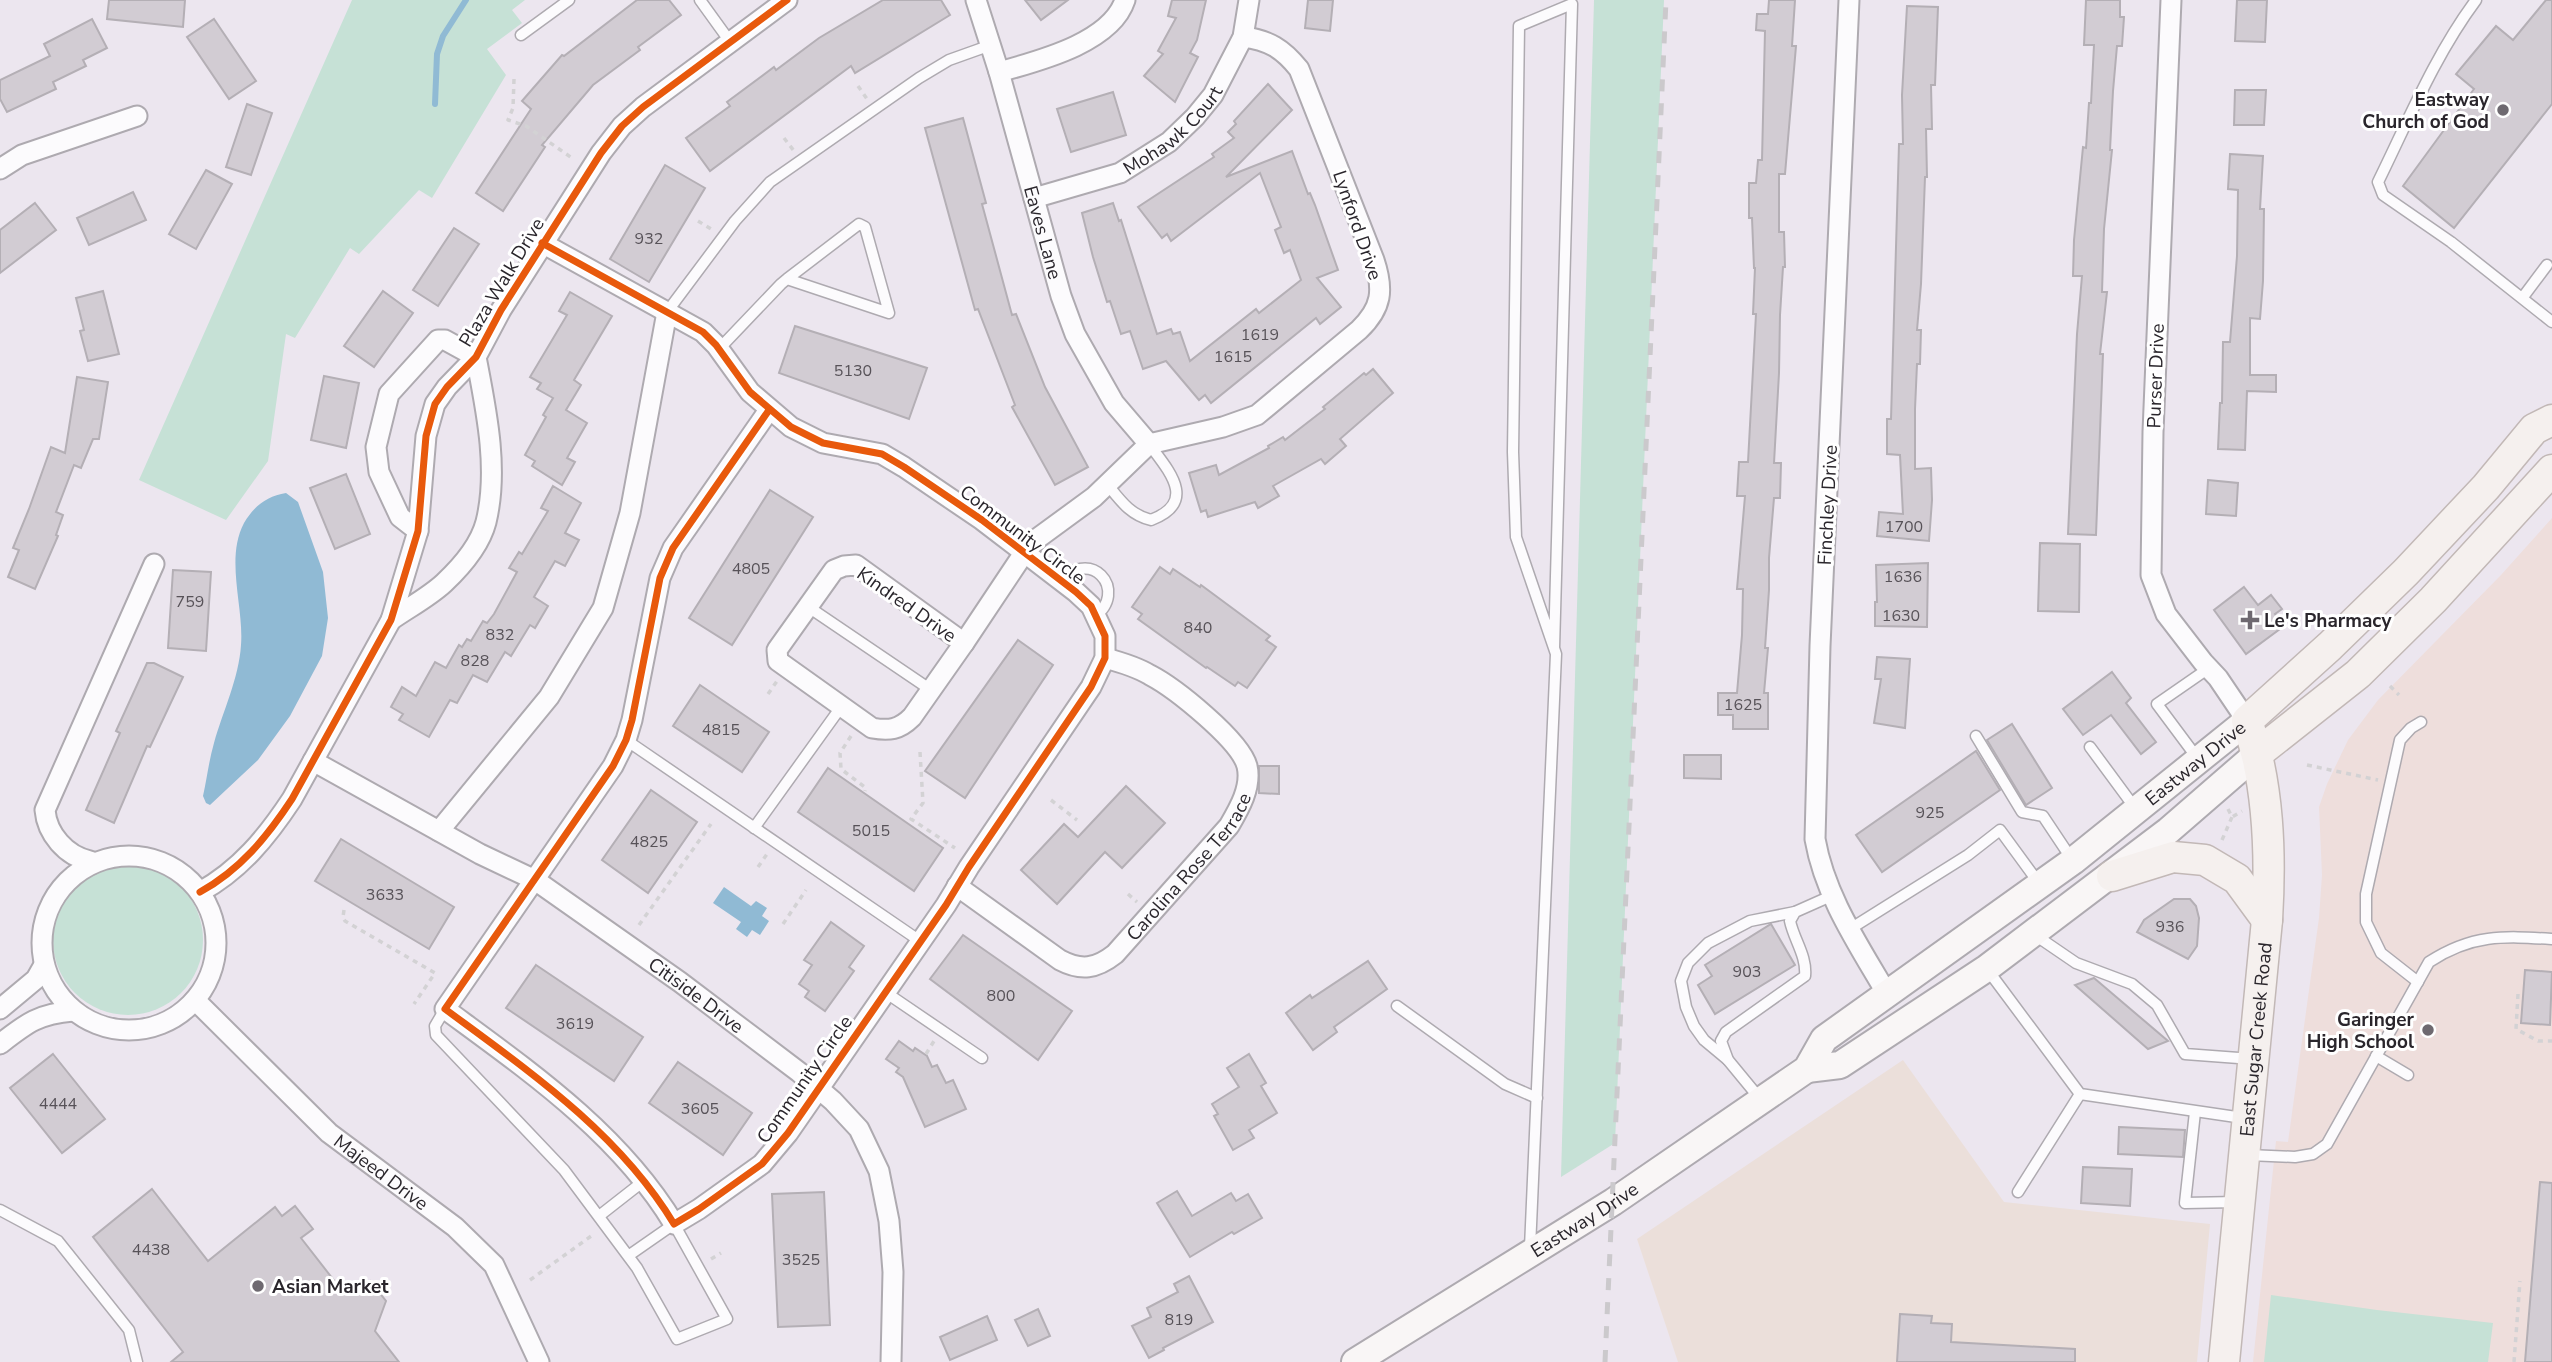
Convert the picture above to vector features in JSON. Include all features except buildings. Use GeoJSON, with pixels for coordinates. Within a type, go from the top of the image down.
{"type":"FeatureCollection","features":[{"type":"Feature","properties":{"kind":"main road","name":"Eastway Drive"},"geometry":{"type":"LineString","coordinates":[[1355,1362],[1613,1202],[1807,1069],[1824,1039],[2041,885],[2138,811],[2247,721],[2330,646],[2406,572],[2486,487],[2535,429],[2552,420]]}},
{"type":"Feature","properties":{"kind":"main road","name":"Eastway Drive"},"geometry":{"type":"LineString","coordinates":[[1807,1069],[1840,1065],[1987,968],[2168,831],[2258,753],[2358,674],[2434,600],[2552,470]]}},
{"type":"Feature","properties":{"kind":"main road","name":"East Sugar Creek Road"},"geometry":{"type":"LineString","coordinates":[[2224,1362],[2270,871],[2258,753],[2247,721]]}},
{"type":"Feature","properties":{"kind":"main road"},"geometry":{"type":"LineString","coordinates":[[2112,876],[2173,857],[2205,860],[2237,879],[2267,920]]}},
{"type":"Feature","properties":{"kind":"street","name":"Plaza Walk Drive"},"geometry":{"type":"LineString","coordinates":[[200,892],[222,880],[253,852],[286,808],[391,620],[418,531],[426,436],[435,404],[447,387],[476,357],[542,243],[622,126],[643,107],[788,0]]}},
{"type":"Feature","properties":{"kind":"street","name":"Eaves Lane"},"geometry":{"type":"LineString","coordinates":[[976,0],[999,72],[1060,296],[1075,334],[1114,403],[1149,444]]}},
{"type":"Feature","properties":{"kind":"street"},"geometry":{"type":"LineString","coordinates":[[999,72],[1054,56],[1081,43],[1111,21],[1125,0]]}},
{"type":"Feature","properties":{"kind":"street","name":"Mohawk Court"},"geometry":{"type":"LineString","coordinates":[[1034,198],[1120,173],[1169,142],[1213,95],[1243,37],[1249,0]]}},
{"type":"Feature","properties":{"kind":"street","name":"Finchley Drive"},"geometry":{"type":"LineString","coordinates":[[1849,0],[1815,839],[1831,896],[1887,993]]}},
{"type":"Feature","properties":{"kind":"street","name":"Purser Drive"},"geometry":{"type":"LineString","coordinates":[[2171,0],[2149,561],[2153,582],[2166,614],[2218,678],[2247,721]]}},
{"type":"Feature","properties":{"kind":"street","name":"Lynford Drive"},"geometry":{"type":"LineString","coordinates":[[1149,444],[1223,427],[1257,415],[1359,330],[1371,318],[1379,300],[1379,274],[1299,69],[1287,54],[1272,44],[1243,37]]}},
{"type":"Feature","properties":{"kind":"street"},"geometry":{"type":"LineString","coordinates":[[0,169],[22,155],[137,116]]}},
{"type":"Feature","properties":{"kind":"street","name":"Community Circle"},"geometry":{"type":"LineString","coordinates":[[542,243],[703,332],[719,349],[750,392],[769,410],[808,438],[882,454],[982,520],[1091,606],[1105,636],[1105,658],[1091,687],[788,1133],[762,1164],[674,1224]]}},
{"type":"Feature","properties":{"kind":"street"},"geometry":{"type":"LineString","coordinates":[[439,831],[549,697],[603,608],[630,513],[667,313]]}},
{"type":"Feature","properties":{"kind":"street"},"geometry":{"type":"LineString","coordinates":[[418,531],[400,517],[376,461],[376,447],[385,402],[395,386],[438,340],[445,340],[476,357]]}},
{"type":"Feature","properties":{"kind":"street","name":"Plaza Walk Drive"},"geometry":{"type":"LineString","coordinates":[[391,620],[443,584],[477,544],[486,523],[490,455],[476,357]]}},
{"type":"Feature","properties":{"kind":"street"},"geometry":{"type":"LineString","coordinates":[[674,1224],[645,1180],[603,1134],[445,1009],[613,766],[626,740],[660,578],[673,548],[769,410]]}},
{"type":"Feature","properties":{"kind":"street","name":"Kindred Drive"},"geometry":{"type":"LineString","coordinates":[[964,643],[856,565],[834,570],[777,650],[778,661],[872,728],[888,731],[902,727],[964,643],[1024,553],[1038,538],[1107,484],[1149,444]]}},
{"type":"Feature","properties":{"kind":"street"},"geometry":{"type":"LineString","coordinates":[[60,889],[62,877],[56,840],[46,821],[45,810],[154,564]]}},
{"type":"Feature","properties":{"kind":"street","name":"Carolina Rose Terrace"},"geometry":{"type":"LineString","coordinates":[[957,886],[1060,960],[1072,966],[1092,967],[1102,964],[1115,954],[1229,826],[1239,810],[1248,777],[1247,765],[1240,752],[1208,718],[1150,674],[1105,658]]}},
{"type":"Feature","properties":{"kind":"street","name":"Citiside Drive"},"geometry":{"type":"LineString","coordinates":[[313,761],[439,831],[535,880],[680,982],[820,1088],[859,1129],[879,1171],[889,1221],[893,1272],[891,1362]]}},
{"type":"Feature","properties":{"kind":"street"},"geometry":{"type":"LineString","coordinates":[[56,840],[91,864]]}},
{"type":"Feature","properties":{"kind":"street"},"geometry":{"type":"LineString","coordinates":[[114,856],[138,856],[162,862],[183,874],[200,892],[209,909],[214,928],[216,947],[213,966],[206,984],[195,1000],[175,1017],[150,1028],[123,1030],[96,1025],[73,1011],[55,990],[44,965],[41,939],[46,912],[60,889],[74,874],[91,864],[114,856]]}},
{"type":"Feature","properties":{"kind":"street"},"geometry":{"type":"LineString","coordinates":[[0,1009],[36,979],[44,965]]}},
{"type":"Feature","properties":{"kind":"street","name":"Majeed Drive"},"geometry":{"type":"LineString","coordinates":[[195,1000],[329,1133],[455,1227],[494,1265],[539,1362]]}},
{"type":"Feature","properties":{"kind":"street"},"geometry":{"type":"LineString","coordinates":[[0,1044],[25,1024],[47,1013],[73,1011]]}},
{"type":"Feature","properties":{"kind":"lane"},"geometry":{"type":"LineString","coordinates":[[521,35],[569,0]]}},
{"type":"Feature","properties":{"kind":"lane"},"geometry":{"type":"LineString","coordinates":[[700,0],[731,43]]}},
{"type":"Feature","properties":{"kind":"lane"},"geometry":{"type":"LineString","coordinates":[[2476,0],[2462,19],[2423,89],[2378,182],[2383,195],[2451,242],[2552,322]]}},
{"type":"Feature","properties":{"kind":"lane"},"geometry":{"type":"LineString","coordinates":[[1530,1252],[1556,668],[1573,4],[1519,26],[1513,452],[1516,537],[1555,648]]}},
{"type":"Feature","properties":{"kind":"lane"},"geometry":{"type":"LineString","coordinates":[[667,313],[735,221],[770,182],[919,78],[949,60],[991,45]]}},
{"type":"Feature","properties":{"kind":"lane"},"geometry":{"type":"LineString","coordinates":[[719,349],[787,279],[859,224],[865,228],[889,313],[787,279]]}},
{"type":"Feature","properties":{"kind":"lane"},"geometry":{"type":"LineString","coordinates":[[2523,297],[2547,265]]}},
{"type":"Feature","properties":{"kind":"lane"},"geometry":{"type":"LineString","coordinates":[[1107,484],[1124,505],[1138,516],[1151,520],[1171,509],[1177,500],[1174,482],[1149,444]]}},
{"type":"Feature","properties":{"kind":"lane"},"geometry":{"type":"LineString","coordinates":[[1058,579],[1081,568],[1101,574],[1107,582],[1109,595],[1105,606],[1096,616]]}},
{"type":"Feature","properties":{"kind":"lane"},"geometry":{"type":"LineString","coordinates":[[807,606],[931,690]]}},
{"type":"Feature","properties":{"kind":"lane"},"geometry":{"type":"LineString","coordinates":[[2198,759],[2157,704],[2209,668]]}},
{"type":"Feature","properties":{"kind":"lane"},"geometry":{"type":"LineString","coordinates":[[754,828],[842,707]]}},
{"type":"Feature","properties":{"kind":"lane"},"geometry":{"type":"LineString","coordinates":[[2418,982],[2381,953],[2366,922],[2366,894],[2400,740],[2421,722]]}},
{"type":"Feature","properties":{"kind":"lane"},"geometry":{"type":"LineString","coordinates":[[1976,736],[2022,812],[2043,816],[2073,861]]}},
{"type":"Feature","properties":{"kind":"lane"},"geometry":{"type":"LineString","coordinates":[[626,740],[920,941]]}},
{"type":"Feature","properties":{"kind":"lane"},"geometry":{"type":"LineString","coordinates":[[2090,747],[2138,811]]}},
{"type":"Feature","properties":{"kind":"lane"},"geometry":{"type":"LineString","coordinates":[[1850,929],[1968,855],[2000,830],[2041,885]]}},
{"type":"Feature","properties":{"kind":"lane"},"geometry":{"type":"LineString","coordinates":[[1761,1101],[1728,1060],[1704,1040],[1686,1007],[1681,981],[1688,962],[1708,943],[1750,921],[1795,912],[1831,896]]}},
{"type":"Feature","properties":{"kind":"lane"},"geometry":{"type":"LineString","coordinates":[[1728,1060],[1721,1041],[1726,1032],[1805,976],[1806,963],[1793,935],[1790,921],[1795,912]]}},
{"type":"Feature","properties":{"kind":"lane"},"geometry":{"type":"LineString","coordinates":[[2034,934],[2076,963],[2132,984],[2157,1005],[2185,1054],[2252,1059]]}},
{"type":"Feature","properties":{"kind":"lane"},"geometry":{"type":"LineString","coordinates":[[2244,1154],[2295,1157],[2313,1154],[2327,1144],[2429,962],[2465,943],[2491,937],[2552,939]]}},
{"type":"Feature","properties":{"kind":"lane"},"geometry":{"type":"LineString","coordinates":[[1987,968],[2080,1094],[2247,1119]]}},
{"type":"Feature","properties":{"kind":"lane"},"geometry":{"type":"LineString","coordinates":[[885,992],[982,1058]]}},
{"type":"Feature","properties":{"kind":"lane"},"geometry":{"type":"LineString","coordinates":[[1397,1006],[1505,1084],[1537,1098]]}},
{"type":"Feature","properties":{"kind":"lane"},"geometry":{"type":"LineString","coordinates":[[445,1009],[435,1026],[436,1035],[564,1170],[628,1256],[677,1339],[727,1320],[674,1224],[628,1256]]}},
{"type":"Feature","properties":{"kind":"lane"},"geometry":{"type":"LineString","coordinates":[[2376,1056],[2408,1075]]}},
{"type":"Feature","properties":{"kind":"lane"},"geometry":{"type":"LineString","coordinates":[[2018,1192],[2080,1094]]}},
{"type":"Feature","properties":{"kind":"lane"},"geometry":{"type":"LineString","coordinates":[[2195,1112],[2185,1203],[2239,1202]]}},
{"type":"Feature","properties":{"kind":"lane"},"geometry":{"type":"LineString","coordinates":[[599,1216],[645,1180]]}},
{"type":"Feature","properties":{"kind":"lane"},"geometry":{"type":"LineString","coordinates":[[0,1210],[58,1241],[129,1330],[137,1362]]}},
{"type":"Feature","properties":{"kind":"path"},"geometry":{"type":"LineString","coordinates":[[514,79],[513,108],[508,120],[526,126],[572,158]]}},
{"type":"Feature","properties":{"kind":"path"},"geometry":{"type":"LineString","coordinates":[[2390,686],[2399,695]]}},
{"type":"Feature","properties":{"kind":"path"},"geometry":{"type":"LineString","coordinates":[[853,732],[840,753],[841,769],[866,788],[865,791]]}},
{"type":"Feature","properties":{"kind":"path"},"geometry":{"type":"LineString","coordinates":[[920,752],[923,803],[911,818],[955,848]]}},
{"type":"Feature","properties":{"kind":"path"},"geometry":{"type":"LineString","coordinates":[[2307,765],[2380,781]]}},
{"type":"Feature","properties":{"kind":"path"},"geometry":{"type":"LineString","coordinates":[[1051,800],[1077,820]]}},
{"type":"Feature","properties":{"kind":"path"},"geometry":{"type":"LineString","coordinates":[[2227,807],[2232,817]]}},
{"type":"Feature","properties":{"kind":"path"},"geometry":{"type":"LineString","coordinates":[[2222,841],[2232,817],[2242,811]]}},
{"type":"Feature","properties":{"kind":"path"},"geometry":{"type":"LineString","coordinates":[[639,925],[711,824]]}},
{"type":"Feature","properties":{"kind":"path"},"geometry":{"type":"LineString","coordinates":[[783,923],[806,890]]}},
{"type":"Feature","properties":{"kind":"path"},"geometry":{"type":"LineString","coordinates":[[344,910],[345,921],[435,973],[414,1004]]}},
{"type":"Feature","properties":{"kind":"path"},"geometry":{"type":"LineString","coordinates":[[2518,994],[2516,1029],[2538,1041],[2552,1041]]}},
{"type":"Feature","properties":{"kind":"path"},"geometry":{"type":"LineString","coordinates":[[530,1280],[599,1230]]}},
{"type":"Feature","properties":{"kind":"path"},"geometry":{"type":"LineString","coordinates":[[2514,1362],[2520,1281]]}},
{"type":"Feature","properties":{"kind":"shaded area","name":"Garinger High School"},"geometry":{"type":"Polygon","coordinates":[[[2552,518],[2552,1362],[2253,1362],[2276,1141],[2288,1142],[2319,918],[2322,875],[2319,807],[2327,784],[2348,740],[2378,700],[2501,575],[2552,518]]]}},
{"type":"Feature","properties":{"kind":"shaded area"},"geometry":{"type":"Polygon","coordinates":[[[1903,1060],[2004,1202],[2210,1224],[2197,1362],[1678,1362],[1637,1239],[1903,1060]]]}},
{"type":"Feature","properties":{"kind":"green space"},"geometry":{"type":"Polygon","coordinates":[[[352,0],[525,0],[512,10],[522,23],[487,49],[506,75],[432,198],[419,190],[359,254],[350,248],[295,338],[286,334],[268,461],[226,520],[139,480],[352,0]]]}},
{"type":"Feature","properties":{"kind":"green space"},"geometry":{"type":"Polygon","coordinates":[[[1594,0],[1664,0],[1615,1143],[1561,1177],[1594,0]]]}},
{"type":"Feature","properties":{"kind":"green space"},"geometry":{"type":"Polygon","coordinates":[[[128,865],[157,871],[170,877],[181,887],[191,898],[197,911],[203,940],[197,969],[191,982],[181,993],[170,1003],[157,1009],[128,1015],[99,1009],[86,1003],[75,993],[65,982],[59,969],[53,940],[59,911],[65,898],[75,887],[86,877],[99,871],[128,865]]]}},
{"type":"Feature","properties":{"kind":"green space"},"geometry":{"type":"Polygon","coordinates":[[[2271,1295],[2493,1323],[2488,1362],[2264,1362],[2271,1295]]]}},
{"type":"Feature","properties":{"kind":"water"},"geometry":{"type":"Polygon","coordinates":[[[286,493],[298,502],[323,572],[328,618],[322,656],[290,716],[258,760],[210,805],[203,796],[209,762],[240,657],[241,630],[235,567],[239,537],[244,523],[257,507],[267,499],[286,493]]]}},
{"type":"Feature","properties":{"kind":"water"},"geometry":{"type":"Polygon","coordinates":[[[724,887],[751,906],[756,901],[767,908],[762,916],[769,921],[760,935],[752,930],[747,937],[736,929],[741,922],[713,903],[724,887]]]}},
{"type":"Feature","properties":{"kind":"waterway"},"geometry":{"type":"LineString","coordinates":[[435,104],[437,54],[443,36],[466,0]]}},
{"type":"Feature","properties":{"kind":"railway"},"geometry":{"type":"LineString","coordinates":[[1605,1362],[1666,0]]}},
{"type":"Feature","properties":{"kind":"cycle path"},"geometry":{"type":"LineString","coordinates":[[200,892],[240,863],[283,813],[391,620],[418,531],[426,436],[435,404],[447,387],[476,357],[501,310],[601,153],[622,126],[643,107],[787,0]]}},
{"type":"Feature","properties":{"kind":"cycle path"},"geometry":{"type":"LineString","coordinates":[[542,243],[703,332],[716,345],[750,392],[791,427],[823,443],[882,454],[982,520],[1091,606],[1105,636],[1105,658],[1091,687],[946,905],[788,1133],[762,1164],[674,1224],[652,1191],[600,1132],[540,1080],[445,1009],[613,766],[632,720],[660,578],[673,548],[769,410]]}},
{"type":"Feature","properties":{"kind":"place","name":"Eastway Church of God"},"geometry":{"type":"Point","coordinates":[2503,110]}},
{"type":"Feature","properties":{"kind":"place","name":"Le's Pharmacy"},"geometry":{"type":"Point","coordinates":[2250,620]}},
{"type":"Feature","properties":{"kind":"place","name":"Garinger High School"},"geometry":{"type":"Point","coordinates":[2428,1030]}},
{"type":"Feature","properties":{"kind":"place","name":"Asian Market"},"geometry":{"type":"Point","coordinates":[258,1286]}}]}
